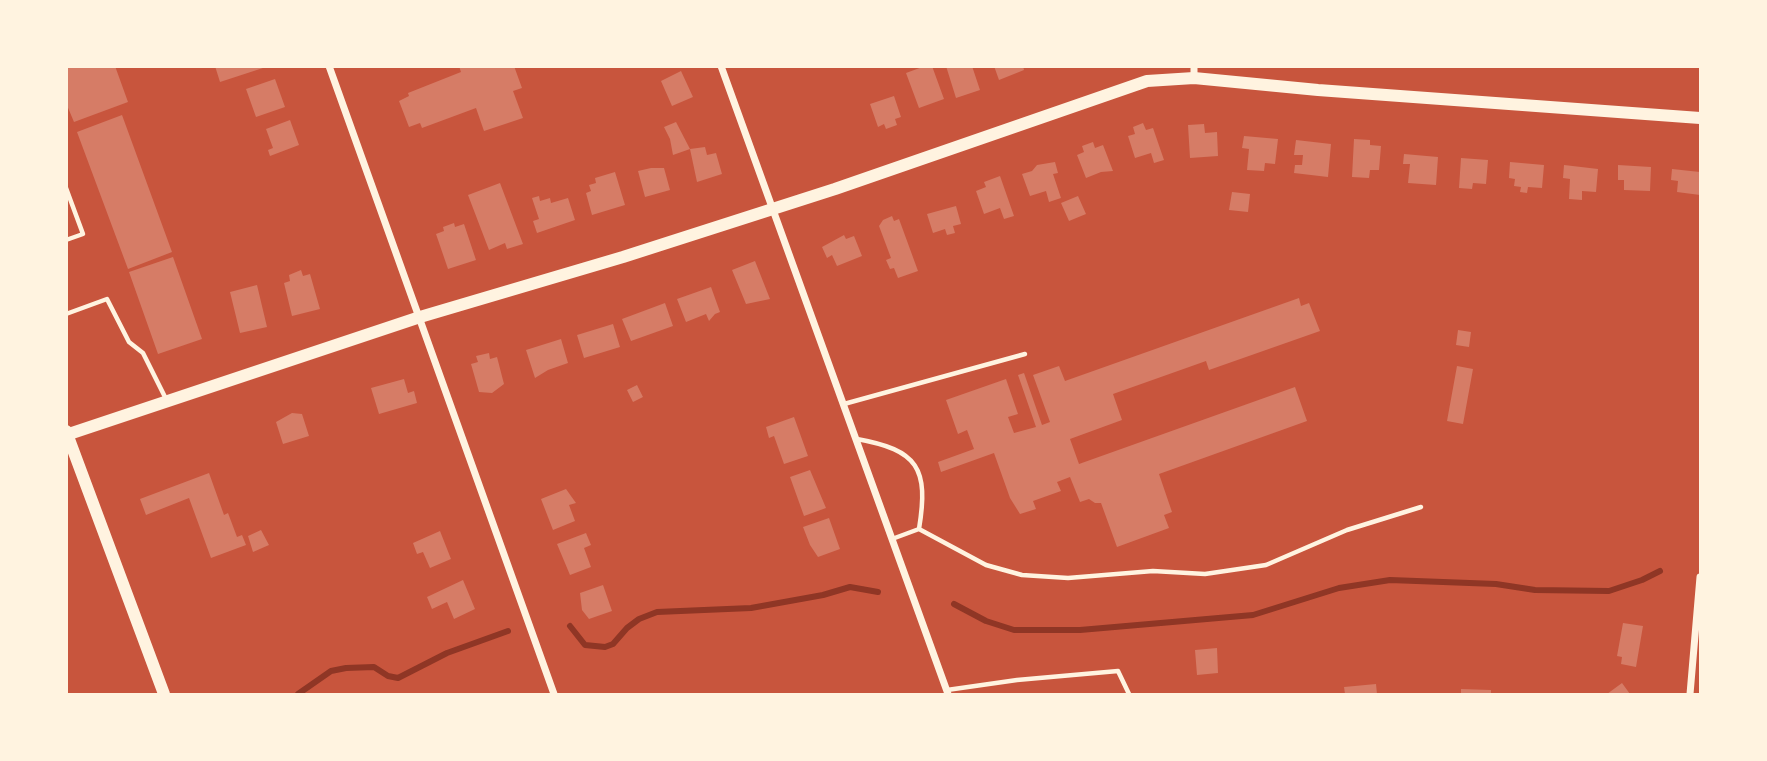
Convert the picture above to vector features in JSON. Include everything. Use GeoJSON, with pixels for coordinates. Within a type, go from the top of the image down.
{"type":"FeatureCollection","features":[{"type":"Feature","properties":{"kind":"street"},"geometry":{"type":"LineString","coordinates":[[329,66],[554,695]]}},
{"type":"Feature","properties":{"kind":"street"},"geometry":{"type":"LineString","coordinates":[[721,66],[947,692]]}},
{"type":"Feature","properties":{"kind":"street"},"geometry":{"type":"LineString","coordinates":[[164,695],[67,434],[420,317],[773,209],[1132,84],[1176,78],[1194,72],[1350,92],[1700,118]]}},
{"type":"Feature","properties":{"kind":"street"},"geometry":{"type":"LineString","coordinates":[[1690,695],[1700,578]]}},
{"type":"Feature","properties":{"kind":"lane"},"geometry":{"type":"LineString","coordinates":[[66,188],[83,234],[66,240]]}},
{"type":"Feature","properties":{"kind":"lane"},"geometry":{"type":"LineString","coordinates":[[66,314],[107,299],[129,342],[144,353],[167,401]]}},
{"type":"Feature","properties":{"kind":"lane"},"geometry":{"type":"LineString","coordinates":[[843,404],[1025,354]]}},
{"type":"Feature","properties":{"kind":"lane"},"geometry":{"type":"LineString","coordinates":[[856,439],[884,444],[909,457],[920,477],[923,503],[919,529]]}},
{"type":"Feature","properties":{"kind":"lane"},"geometry":{"type":"LineString","coordinates":[[919,529],[986,565],[1022,575],[1069,578],[1153,571],[1205,575],[1266,565],[1347,530],[1421,507]]}},
{"type":"Feature","properties":{"kind":"lane"},"geometry":{"type":"LineString","coordinates":[[892,540],[919,529]]}},
{"type":"Feature","properties":{"kind":"lane"},"geometry":{"type":"LineString","coordinates":[[947,692],[1017,680],[1118,671],[1129,695]]}},
{"type":"Feature","properties":{"kind":"building"},"geometry":{"type":"Polygon","coordinates":[[[66,66],[115,66],[128,102],[74,122],[66,103],[66,66]]]}},
{"type":"Feature","properties":{"kind":"building"},"geometry":{"type":"Polygon","coordinates":[[[215,66],[265,66],[266,67],[220,82],[215,66]]]}},
{"type":"Feature","properties":{"kind":"building"},"geometry":{"type":"Polygon","coordinates":[[[459,66],[514,66],[522,88],[513,91],[523,118],[484,131],[476,108],[422,128],[420,123],[409,127],[399,101],[409,96],[408,93],[461,72],[459,66]]]}},
{"type":"Feature","properties":{"kind":"building"},"geometry":{"type":"Polygon","coordinates":[[[932,66],[944,99],[919,108],[906,73],[932,66]]]}},
{"type":"Feature","properties":{"kind":"building"},"geometry":{"type":"Polygon","coordinates":[[[946,66],[972,66],[980,90],[956,98],[946,66]]]}},
{"type":"Feature","properties":{"kind":"building"},"geometry":{"type":"Polygon","coordinates":[[[994,66],[1023,66],[1024,70],[999,80],[994,66]]]}},
{"type":"Feature","properties":{"kind":"building"},"geometry":{"type":"Polygon","coordinates":[[[681,71],[693,97],[672,106],[661,81],[681,71]]]}},
{"type":"Feature","properties":{"kind":"building"},"geometry":{"type":"Polygon","coordinates":[[[275,79],[285,107],[256,117],[246,89],[275,79]]]}},
{"type":"Feature","properties":{"kind":"building"},"geometry":{"type":"Polygon","coordinates":[[[894,96],[901,117],[895,119],[897,125],[886,129],[884,124],[878,127],[870,104],[894,96]]]}},
{"type":"Feature","properties":{"kind":"building"},"geometry":{"type":"Polygon","coordinates":[[[122,115],[172,252],[128,269],[77,132],[122,115]]]}},
{"type":"Feature","properties":{"kind":"building"},"geometry":{"type":"Polygon","coordinates":[[[290,120],[299,145],[270,156],[268,150],[273,148],[266,129],[290,120]]]}},
{"type":"Feature","properties":{"kind":"building"},"geometry":{"type":"Polygon","coordinates":[[[676,122],[690,149],[673,155],[664,127],[676,122]]]}},
{"type":"Feature","properties":{"kind":"building"},"geometry":{"type":"Polygon","coordinates":[[[1143,123],[1146,130],[1153,128],[1164,160],[1154,163],[1151,153],[1135,158],[1128,136],[1135,134],[1133,127],[1143,123]]]}},
{"type":"Feature","properties":{"kind":"building"},"geometry":{"type":"Polygon","coordinates":[[[1204,124],[1205,133],[1217,132],[1218,156],[1190,158],[1188,125],[1204,124]]]}},
{"type":"Feature","properties":{"kind":"building"},"geometry":{"type":"Polygon","coordinates":[[[1244,136],[1278,139],[1275,164],[1265,163],[1264,171],[1247,170],[1249,149],[1242,148],[1244,136]]]}},
{"type":"Feature","properties":{"kind":"building"},"geometry":{"type":"Polygon","coordinates":[[[1354,139],[1370,140],[1370,145],[1381,146],[1379,170],[1370,170],[1369,178],[1352,177],[1354,139]]]}},
{"type":"Feature","properties":{"kind":"building"},"geometry":{"type":"Polygon","coordinates":[[[1296,140],[1331,144],[1328,177],[1294,173],[1295,165],[1302,165],[1303,155],[1294,155],[1296,140]]]}},
{"type":"Feature","properties":{"kind":"building"},"geometry":{"type":"Polygon","coordinates":[[[1093,142],[1095,148],[1103,145],[1113,171],[1086,178],[1077,155],[1084,152],[1082,146],[1093,142]]]}},
{"type":"Feature","properties":{"kind":"building"},"geometry":{"type":"Polygon","coordinates":[[[705,147],[707,155],[716,153],[722,174],[697,182],[690,149],[705,147]]]}},
{"type":"Feature","properties":{"kind":"building"},"geometry":{"type":"Polygon","coordinates":[[[1404,154],[1438,157],[1436,185],[1408,183],[1410,164],[1403,164],[1404,154]]]}},
{"type":"Feature","properties":{"kind":"building"},"geometry":{"type":"Polygon","coordinates":[[[1461,158],[1488,160],[1486,184],[1473,183],[1472,189],[1459,188],[1461,158]]]}},
{"type":"Feature","properties":{"kind":"building"},"geometry":{"type":"Polygon","coordinates":[[[1055,162],[1058,173],[1053,174],[1061,198],[1049,202],[1046,191],[1030,196],[1022,174],[1032,171],[1037,165],[1055,162]]]}},
{"type":"Feature","properties":{"kind":"building"},"geometry":{"type":"Polygon","coordinates":[[[1510,162],[1544,165],[1542,188],[1528,187],[1527,193],[1520,192],[1521,187],[1514,186],[1515,179],[1509,178],[1510,162]]]}},
{"type":"Feature","properties":{"kind":"building"},"geometry":{"type":"Polygon","coordinates":[[[1564,165],[1598,169],[1596,192],[1582,191],[1582,200],[1569,199],[1570,179],[1563,178],[1564,165]]]}},
{"type":"Feature","properties":{"kind":"building"},"geometry":{"type":"Polygon","coordinates":[[[1618,165],[1651,167],[1650,191],[1624,190],[1624,180],[1618,180],[1618,165]]]}},
{"type":"Feature","properties":{"kind":"building"},"geometry":{"type":"Polygon","coordinates":[[[664,168],[670,190],[645,197],[638,171],[664,168]]]}},
{"type":"Feature","properties":{"kind":"building"},"geometry":{"type":"Polygon","coordinates":[[[1672,169],[1700,172],[1700,195],[1677,192],[1678,181],[1671,180],[1672,169]]]}},
{"type":"Feature","properties":{"kind":"building"},"geometry":{"type":"Polygon","coordinates":[[[615,172],[625,205],[592,215],[586,193],[591,191],[589,185],[596,183],[595,178],[615,172]]]}},
{"type":"Feature","properties":{"kind":"building"},"geometry":{"type":"Polygon","coordinates":[[[1000,176],[1014,216],[1004,219],[1000,208],[984,214],[976,191],[986,187],[984,182],[1000,176]]]}},
{"type":"Feature","properties":{"kind":"building"},"geometry":{"type":"Polygon","coordinates":[[[500,183],[523,244],[507,249],[505,243],[489,250],[468,195],[500,183]]]}},
{"type":"Feature","properties":{"kind":"building"},"geometry":{"type":"Polygon","coordinates":[[[1232,192],[1250,194],[1248,212],[1229,210],[1232,192]]]}},
{"type":"Feature","properties":{"kind":"building"},"geometry":{"type":"Polygon","coordinates":[[[539,196],[540,201],[550,198],[551,203],[568,198],[575,220],[537,233],[533,221],[539,219],[532,198],[539,196]]]}},
{"type":"Feature","properties":{"kind":"building"},"geometry":{"type":"Polygon","coordinates":[[[1078,196],[1086,214],[1069,221],[1061,203],[1078,196]]]}},
{"type":"Feature","properties":{"kind":"building"},"geometry":{"type":"Polygon","coordinates":[[[956,206],[961,224],[953,226],[955,233],[947,235],[945,229],[933,233],[927,214],[956,206]]]}},
{"type":"Feature","properties":{"kind":"building"},"geometry":{"type":"Polygon","coordinates":[[[892,216],[894,221],[899,219],[918,271],[898,278],[894,268],[890,269],[886,260],[891,258],[879,226],[883,220],[892,216]]]}},
{"type":"Feature","properties":{"kind":"building"},"geometry":{"type":"Polygon","coordinates":[[[454,223],[455,227],[464,224],[476,260],[448,269],[436,234],[444,231],[443,227],[454,223]]]}},
{"type":"Feature","properties":{"kind":"building"},"geometry":{"type":"Polygon","coordinates":[[[844,235],[846,239],[854,236],[862,256],[837,266],[832,255],[827,258],[822,247],[844,235]]]}},
{"type":"Feature","properties":{"kind":"building"},"geometry":{"type":"Polygon","coordinates":[[[173,257],[202,339],[158,354],[129,272],[173,257]]]}},
{"type":"Feature","properties":{"kind":"building"},"geometry":{"type":"Polygon","coordinates":[[[755,261],[770,299],[746,304],[732,270],[755,261]]]}},
{"type":"Feature","properties":{"kind":"building"},"geometry":{"type":"Polygon","coordinates":[[[301,270],[303,276],[310,274],[320,309],[292,316],[284,283],[290,281],[289,275],[301,270]]]}},
{"type":"Feature","properties":{"kind":"building"},"geometry":{"type":"Polygon","coordinates":[[[257,285],[267,327],[240,333],[230,292],[257,285]]]}},
{"type":"Feature","properties":{"kind":"building"},"geometry":{"type":"Polygon","coordinates":[[[711,287],[720,312],[709,321],[706,314],[686,322],[677,299],[711,287]]]}},
{"type":"Feature","properties":{"kind":"building"},"geometry":{"type":"Polygon","coordinates":[[[1299,298],[1301,306],[1309,303],[1320,331],[1209,370],[1206,361],[1113,394],[1122,420],[1070,439],[1079,464],[1295,387],[1307,421],[1159,474],[1172,512],[1164,515],[1169,528],[1117,547],[1101,503],[1089,499],[1080,502],[1070,477],[1057,482],[1061,491],[1033,501],[1036,509],[1020,514],[1010,498],[994,453],[941,472],[938,462],[974,449],[967,430],[958,434],[946,400],[1006,379],[1018,414],[1008,417],[1014,433],[1036,427],[1018,375],[1024,373],[1042,425],[1050,422],[1033,375],[1059,366],[1065,381],[1299,298]]]}},
{"type":"Feature","properties":{"kind":"building"},"geometry":{"type":"Polygon","coordinates":[[[665,303],[673,326],[631,341],[622,319],[665,303]]]}},
{"type":"Feature","properties":{"kind":"building"},"geometry":{"type":"Polygon","coordinates":[[[613,324],[620,347],[584,358],[577,335],[613,324]]]}},
{"type":"Feature","properties":{"kind":"building"},"geometry":{"type":"Polygon","coordinates":[[[1458,330],[1471,332],[1469,347],[1456,345],[1458,330]]]}},
{"type":"Feature","properties":{"kind":"building"},"geometry":{"type":"Polygon","coordinates":[[[561,339],[568,363],[535,378],[526,350],[561,339]]]}},
{"type":"Feature","properties":{"kind":"building"},"geometry":{"type":"Polygon","coordinates":[[[489,353],[490,359],[497,357],[504,384],[492,393],[479,392],[471,364],[478,362],[476,356],[489,353]]]}},
{"type":"Feature","properties":{"kind":"building"},"geometry":{"type":"Polygon","coordinates":[[[1457,366],[1473,369],[1463,424],[1447,421],[1457,366]]]}},
{"type":"Feature","properties":{"kind":"building"},"geometry":{"type":"Polygon","coordinates":[[[404,379],[408,393],[414,391],[417,403],[379,414],[371,388],[404,379]]]}},
{"type":"Feature","properties":{"kind":"building"},"geometry":{"type":"Polygon","coordinates":[[[637,385],[643,397],[633,402],[627,390],[637,385]]]}},
{"type":"Feature","properties":{"kind":"building"},"geometry":{"type":"Polygon","coordinates":[[[292,413],[302,414],[309,436],[283,444],[276,422],[292,413]]]}},
{"type":"Feature","properties":{"kind":"building"},"geometry":{"type":"Polygon","coordinates":[[[794,417],[808,456],[784,464],[774,436],[769,438],[766,427],[794,417]]]}},
{"type":"Feature","properties":{"kind":"building"},"geometry":{"type":"Polygon","coordinates":[[[810,470],[826,508],[804,516],[790,477],[810,470]]]}},
{"type":"Feature","properties":{"kind":"building"},"geometry":{"type":"Polygon","coordinates":[[[209,473],[224,515],[228,513],[237,537],[242,535],[246,545],[211,558],[189,498],[146,515],[140,499],[209,473]]]}},
{"type":"Feature","properties":{"kind":"building"},"geometry":{"type":"Polygon","coordinates":[[[566,489],[576,503],[569,505],[575,521],[553,530],[541,499],[566,489]]]}},
{"type":"Feature","properties":{"kind":"building"},"geometry":{"type":"Polygon","coordinates":[[[829,518],[840,549],[818,557],[803,527],[829,518]]]}},
{"type":"Feature","properties":{"kind":"building"},"geometry":{"type":"Polygon","coordinates":[[[261,530],[269,545],[253,552],[248,536],[261,530]]]}},
{"type":"Feature","properties":{"kind":"building"},"geometry":{"type":"Polygon","coordinates":[[[440,531],[451,559],[430,568],[423,552],[417,554],[413,543],[440,531]]]}},
{"type":"Feature","properties":{"kind":"building"},"geometry":{"type":"Polygon","coordinates":[[[586,533],[591,545],[584,548],[591,567],[570,575],[557,544],[586,533]]]}},
{"type":"Feature","properties":{"kind":"building"},"geometry":{"type":"Polygon","coordinates":[[[463,580],[475,609],[454,619],[447,602],[432,609],[427,597],[463,580]]]}},
{"type":"Feature","properties":{"kind":"building"},"geometry":{"type":"Polygon","coordinates":[[[603,585],[612,611],[589,619],[582,610],[580,593],[603,585]]]}},
{"type":"Feature","properties":{"kind":"building"},"geometry":{"type":"Polygon","coordinates":[[[1623,623],[1643,626],[1636,667],[1621,664],[1622,657],[1617,656],[1623,623]]]}},
{"type":"Feature","properties":{"kind":"building"},"geometry":{"type":"Polygon","coordinates":[[[1217,648],[1218,673],[1197,675],[1195,650],[1217,648]]]}},
{"type":"Feature","properties":{"kind":"building"},"geometry":{"type":"Polygon","coordinates":[[[1622,683],[1630,694],[1607,694],[1622,683]]]}},
{"type":"Feature","properties":{"kind":"building"},"geometry":{"type":"Polygon","coordinates":[[[1376,684],[1377,694],[1345,694],[1344,687],[1376,684]]]}},
{"type":"Feature","properties":{"kind":"building"},"geometry":{"type":"Polygon","coordinates":[[[1461,689],[1491,690],[1491,694],[1461,694],[1461,689]]]}},
{"type":"Feature","properties":{"kind":"waterway"},"geometry":{"type":"LineString","coordinates":[[954,604],[986,621],[1014,630],[1080,630],[1253,615],[1339,588],[1390,580],[1496,584],[1535,590],[1609,591],[1660,571]]}},
{"type":"Feature","properties":{"kind":"waterway"},"geometry":{"type":"LineString","coordinates":[[570,626],[585,645],[605,647],[613,644],[639,619],[657,612],[751,608],[823,595],[850,587],[878,592]]}},
{"type":"Feature","properties":{"kind":"waterway"},"geometry":{"type":"LineString","coordinates":[[298,694],[331,671],[346,668],[374,667],[388,676],[398,678],[447,653],[508,631]]}}]}
